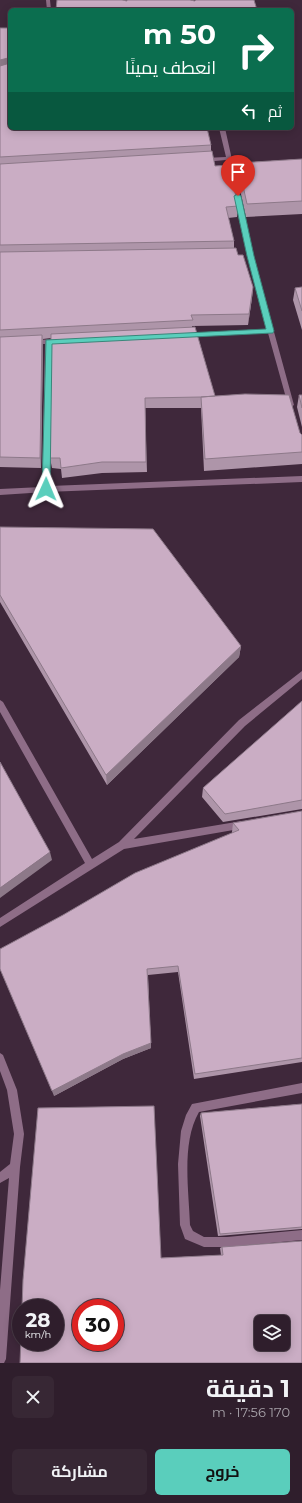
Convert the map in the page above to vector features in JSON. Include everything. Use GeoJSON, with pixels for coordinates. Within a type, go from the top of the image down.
{"type":"FeatureCollection","features":[{"type":"Feature","properties":{"kind":"street"},"geometry":{"type":"LineString","coordinates":[[222,130],[250,256],[294,414]]}},
{"type":"Feature","properties":{"kind":"street"},"geometry":{"type":"LineString","coordinates":[[197,160],[229,158]]}},
{"type":"Feature","properties":{"kind":"street"},"geometry":{"type":"LineString","coordinates":[[242,256],[250,256]]}},
{"type":"Feature","properties":{"kind":"street"},"geometry":{"type":"LineString","coordinates":[[183,335],[270,331]]}},
{"type":"Feature","properties":{"kind":"street"},"geometry":{"type":"LineString","coordinates":[[28,343],[72,341]]}},
{"type":"Feature","properties":{"kind":"street"},"geometry":{"type":"LineString","coordinates":[[46,489],[48,342]]}},
{"type":"Feature","properties":{"kind":"street"},"geometry":{"type":"LineString","coordinates":[[0,492],[302,479]]}},
{"type":"Feature","properties":{"kind":"street"},"geometry":{"type":"LineString","coordinates":[[0,923],[122,845],[242,722],[302,674]]}},
{"type":"Feature","properties":{"kind":"street"},"geometry":{"type":"LineString","coordinates":[[0,704],[91,865]]}},
{"type":"Feature","properties":{"kind":"street"},"geometry":{"type":"LineString","coordinates":[[122,845],[248,824]]}},
{"type":"Feature","properties":{"kind":"street"},"geometry":{"type":"LineString","coordinates":[[0,1058],[12,1090],[19,1134],[1,1326],[0,1359]]}},
{"type":"Feature","properties":{"kind":"street"},"geometry":{"type":"LineString","coordinates":[[302,1088],[196,1108],[191,1113],[187,1122],[184,1148],[185,1225],[189,1235],[204,1242],[227,1242],[302,1235]]}},
{"type":"Feature","properties":{"kind":"street"},"geometry":{"type":"LineString","coordinates":[[0,1178],[15,1167]]}},
{"type":"Feature","properties":{"kind":"building"},"geometry":{"type":"Polygon","coordinates":[[[57,0],[254,0],[256,8],[56,8],[57,0]]]}},
{"type":"Feature","properties":{"kind":"building"},"geometry":{"type":"Polygon","coordinates":[[[0,28],[8,28],[8,58],[0,60],[0,28]]]}},
{"type":"Feature","properties":{"kind":"building"},"geometry":{"type":"Polygon","coordinates":[[[8,64],[8,130],[207,130],[211,145],[0,157],[0,66],[8,64]]]}},
{"type":"Feature","properties":{"kind":"building"},"geometry":{"type":"Polygon","coordinates":[[[212,151],[215,166],[229,165],[238,206],[226,207],[234,241],[0,245],[0,164],[212,151]]]}},
{"type":"Feature","properties":{"kind":"building"},"geometry":{"type":"Polygon","coordinates":[[[302,159],[302,201],[247,204],[238,163],[302,159]]]}},
{"type":"Feature","properties":{"kind":"building"},"geometry":{"type":"Polygon","coordinates":[[[236,248],[238,255],[243,255],[253,287],[249,314],[191,315],[193,320],[0,330],[0,252],[236,248]]]}},
{"type":"Feature","properties":{"kind":"building"},"geometry":{"type":"Polygon","coordinates":[[[302,287],[302,311],[295,288],[302,287]]]}},
{"type":"Feature","properties":{"kind":"building"},"geometry":{"type":"Polygon","coordinates":[[[195,327],[215,396],[145,398],[146,462],[102,462],[61,468],[60,458],[50,458],[51,334],[195,327]]]}},
{"type":"Feature","properties":{"kind":"building"},"geometry":{"type":"Polygon","coordinates":[[[42,335],[40,458],[0,457],[0,337],[42,335]]]}},
{"type":"Feature","properties":{"kind":"building"},"geometry":{"type":"Polygon","coordinates":[[[245,394],[289,395],[300,433],[302,435],[302,452],[205,459],[201,397],[245,394]]]}},
{"type":"Feature","properties":{"kind":"building"},"geometry":{"type":"Polygon","coordinates":[[[299,395],[302,395],[302,408],[299,395]]]}},
{"type":"Feature","properties":{"kind":"building"},"geometry":{"type":"Polygon","coordinates":[[[0,527],[153,529],[241,646],[106,775],[0,595],[0,527]]]}},
{"type":"Feature","properties":{"kind":"building"},"geometry":{"type":"Polygon","coordinates":[[[302,701],[302,800],[225,814],[203,788],[302,701]]]}},
{"type":"Feature","properties":{"kind":"building"},"geometry":{"type":"Polygon","coordinates":[[[0,762],[50,852],[0,888],[0,762]]]}},
{"type":"Feature","properties":{"kind":"building"},"geometry":{"type":"Polygon","coordinates":[[[302,811],[302,1058],[195,1074],[178,966],[147,969],[151,1043],[123,1054],[52,1091],[0,969],[0,949],[63,915],[135,873],[239,830],[233,823],[302,811]]]}},
{"type":"Feature","properties":{"kind":"building"},"geometry":{"type":"Polygon","coordinates":[[[302,1104],[302,1227],[220,1234],[201,1113],[302,1104]]]}},
{"type":"Feature","properties":{"kind":"building"},"geometry":{"type":"Polygon","coordinates":[[[154,1106],[161,1258],[223,1255],[222,1247],[302,1241],[302,1363],[20,1363],[20,1351],[64,1351],[64,1299],[22,1299],[38,1108],[154,1106]]]}},
{"type":"Feature","properties":{"kind":"route"},"geometry":{"type":"LineString","coordinates":[[46,489],[48,342],[270,331],[250,256],[238,196]]}}]}
